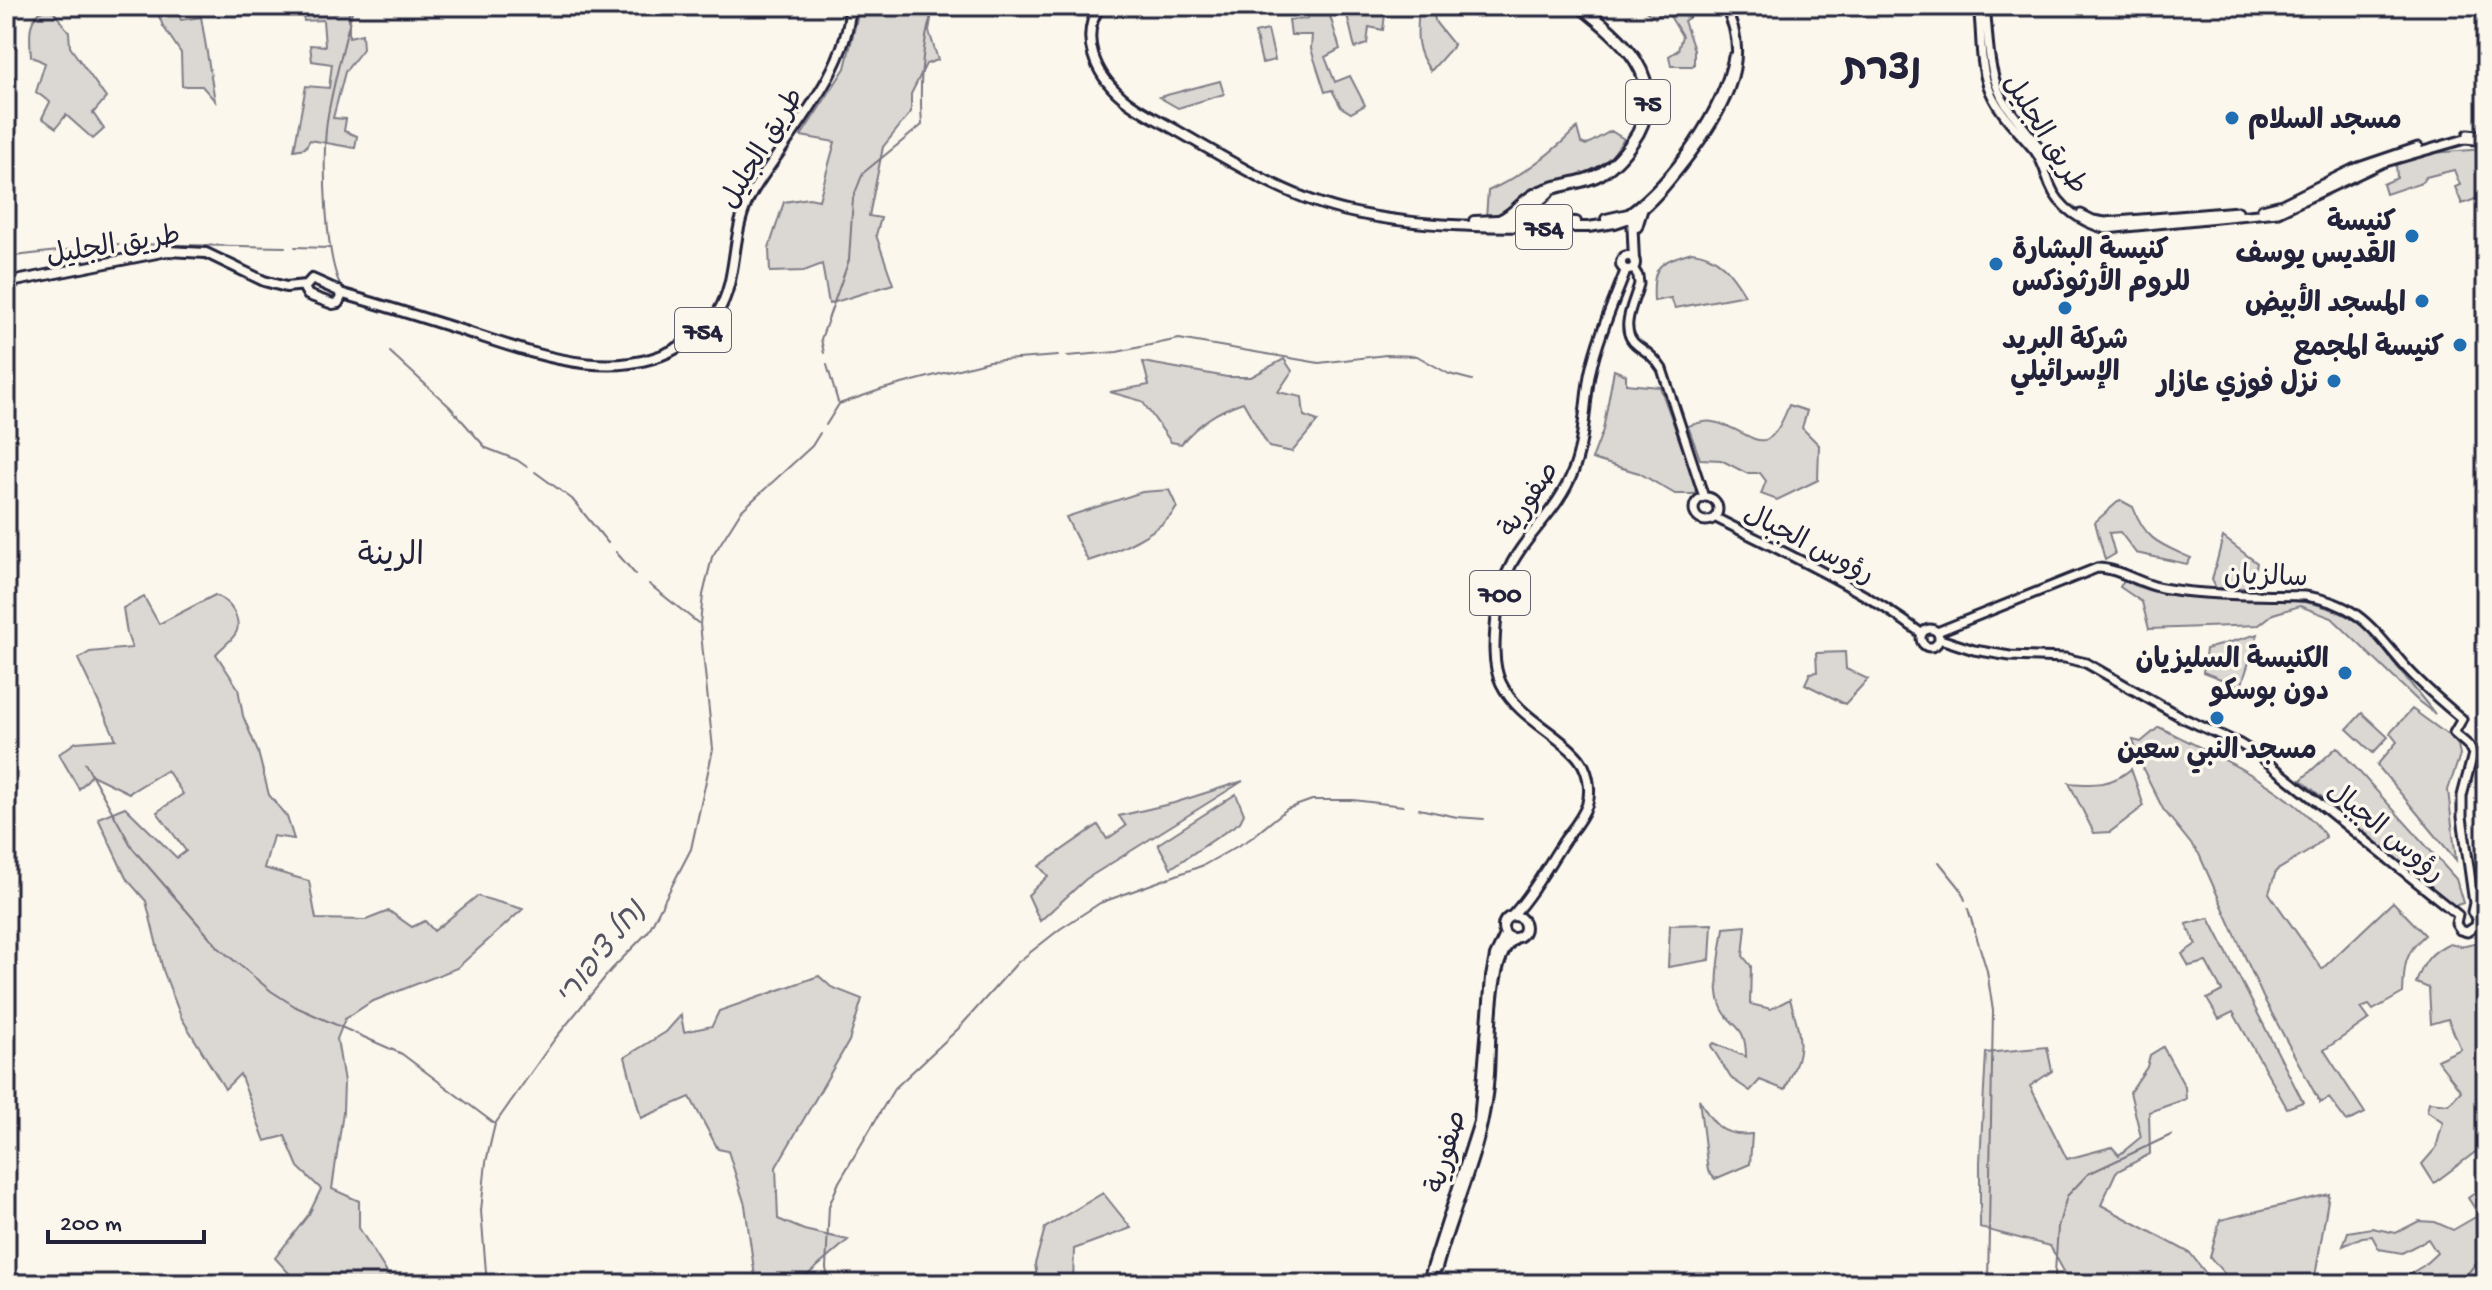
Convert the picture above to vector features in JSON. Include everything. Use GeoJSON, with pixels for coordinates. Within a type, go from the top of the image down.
{"type":"FeatureCollection","features":[{"type":"Feature","properties":{"kind":"highway","name":"75"},"geometry":{"type":"LineString","coordinates":[[1535,199],[1568,182],[1591,178],[1615,162],[1636,136],[1648,101],[1645,82],[1629,49],[1580,6]]}},
{"type":"Feature","properties":{"kind":"highway"},"geometry":{"type":"LineString","coordinates":[[1501,220],[1535,199]]}},
{"type":"Feature","properties":{"kind":"highway"},"geometry":{"type":"LineString","coordinates":[[1535,199],[1536,212],[1548,220]]}},
{"type":"Feature","properties":{"kind":"highway"},"geometry":{"type":"LineString","coordinates":[[1524,222],[1535,199]]}},
{"type":"Feature","properties":{"kind":"main road","name":"طريق الجليل"},"geometry":{"type":"LineString","coordinates":[[340,296],[359,298],[504,344],[579,362],[627,363],[656,357],[681,347],[703,330],[718,312],[729,285],[735,233],[751,194],[837,64],[850,6]]}},
{"type":"Feature","properties":{"kind":"main road","name":"754"},"geometry":{"type":"LineString","coordinates":[[1100,6],[1089,30],[1091,51],[1111,85],[1136,107],[1266,179],[1325,205],[1376,217],[1423,223],[1582,222],[1630,217]]}},
{"type":"Feature","properties":{"kind":"main road"},"geometry":{"type":"LineString","coordinates":[[1634,237],[1642,211]]}},
{"type":"Feature","properties":{"kind":"main road","name":"754"},"geometry":{"type":"LineString","coordinates":[[1453,223],[1501,220],[1588,227],[1630,217]]}},
{"type":"Feature","properties":{"kind":"main road","name":"صفورية"},"geometry":{"type":"LineString","coordinates":[[1512,916],[1532,894],[1587,805],[1588,780],[1585,766],[1575,754],[1521,711],[1500,681],[1495,636],[1498,607],[1504,577],[1512,559],[1557,503],[1574,471],[1591,369],[1603,326],[1629,264],[1634,237],[1630,217]]}},
{"type":"Feature","properties":{"kind":"main road"},"geometry":{"type":"LineString","coordinates":[[1619,222],[1628,227],[1634,237]]}},
{"type":"Feature","properties":{"kind":"main road","name":"طريق الجليل"},"geometry":{"type":"LineString","coordinates":[[6,283],[167,251],[206,253],[226,261],[265,286],[287,291],[306,288]]}},
{"type":"Feature","properties":{"kind":"main road"},"geometry":{"type":"LineString","coordinates":[[315,279],[340,296],[333,304],[312,297],[306,288],[315,279]]}},
{"type":"Feature","properties":{"kind":"main road","name":"صفورية"},"geometry":{"type":"LineString","coordinates":[[1523,920],[1532,894]]}},
{"type":"Feature","properties":{"kind":"main road"},"geometry":{"type":"LineString","coordinates":[[1512,916],[1523,920]]}},
{"type":"Feature","properties":{"kind":"main road","name":"700"},"geometry":{"type":"LineString","coordinates":[[1512,916],[1503,923],[1510,937],[1521,937],[1525,931],[1523,920]]}},
{"type":"Feature","properties":{"kind":"main road","name":"صفورية"},"geometry":{"type":"LineString","coordinates":[[1430,1284],[1479,1122],[1491,977],[1495,956],[1510,937]]}},
{"type":"Feature","properties":{"kind":"street"},"geometry":{"type":"LineString","coordinates":[[1630,217],[1642,211],[1704,137],[1731,85],[1737,57],[1736,35],[1721,6]]}},
{"type":"Feature","properties":{"kind":"street"},"geometry":{"type":"LineString","coordinates":[[1630,217],[1700,134],[1724,90],[1733,56],[1732,35],[1721,6]]}},
{"type":"Feature","properties":{"kind":"street","name":"طريق الجليل"},"geometry":{"type":"LineString","coordinates":[[1978,6],[1987,84],[1996,103],[2036,153],[2058,198],[2075,215],[2092,223]]}},
{"type":"Feature","properties":{"kind":"street","name":"طريق الجليل"},"geometry":{"type":"LineString","coordinates":[[1985,6],[1990,61],[2004,101],[2041,150],[2058,190],[2074,209],[2092,223]]}},
{"type":"Feature","properties":{"kind":"street"},"geometry":{"type":"LineString","coordinates":[[2092,223],[2269,208],[2376,160],[2466,134],[2486,138]]}},
{"type":"Feature","properties":{"kind":"street"},"geometry":{"type":"LineString","coordinates":[[1629,264],[1638,276],[1639,284],[1627,330],[1631,340],[1654,357],[1662,369],[1704,497],[1715,503],[1716,518],[1708,521],[1697,514],[1695,504],[1697,499],[1704,497]]}},
{"type":"Feature","properties":{"kind":"street","name":"رؤوس الجبال"},"geometry":{"type":"LineString","coordinates":[[1716,518],[1849,585],[1921,633]]}},
{"type":"Feature","properties":{"kind":"street","name":"سالزيان"},"geometry":{"type":"LineString","coordinates":[[1938,635],[2097,568],[2113,570],[2140,583],[2162,588],[2196,593],[2305,596],[2323,598],[2344,608],[2374,628],[2403,665],[2462,719],[2454,733],[2469,746],[2473,754],[2462,796],[2474,903],[2472,912]]}},
{"type":"Feature","properties":{"kind":"street"},"geometry":{"type":"LineString","coordinates":[[1926,630],[1938,635],[1934,646],[1920,643],[1921,633],[1926,630]]}},
{"type":"Feature","properties":{"kind":"street","name":"رؤوس الجبال"},"geometry":{"type":"LineString","coordinates":[[1938,635],[1974,650],[2010,656],[2065,658],[2086,663],[2181,717],[2240,744],[2261,757],[2458,915]]}},
{"type":"Feature","properties":{"kind":"street"},"geometry":{"type":"LineString","coordinates":[[2465,911],[2472,912],[2480,929],[2460,930],[2456,924],[2458,915],[2465,911]]}},
{"type":"Feature","properties":{"kind":"shaded area"},"geometry":{"type":"Polygon","coordinates":[[[155,6],[175,6],[181,20],[201,17],[215,101],[202,86],[182,86],[181,53],[163,26],[155,6]]]}},
{"type":"Feature","properties":{"kind":"shaded area"},"geometry":{"type":"Polygon","coordinates":[[[300,6],[349,6],[349,37],[362,34],[363,49],[345,72],[333,118],[346,119],[344,131],[357,136],[355,148],[310,140],[305,148],[294,150],[306,86],[329,88],[332,64],[312,61],[310,45],[325,46],[323,20],[304,21],[300,6]]]}},
{"type":"Feature","properties":{"kind":"shaded area"},"geometry":{"type":"Polygon","coordinates":[[[860,6],[933,6],[929,31],[938,60],[926,64],[911,94],[911,112],[883,147],[869,216],[881,218],[876,235],[893,284],[829,304],[822,264],[804,271],[770,272],[769,248],[784,202],[809,198],[819,200],[835,142],[801,136],[845,68],[860,6]]]}},
{"type":"Feature","properties":{"kind":"shaded area"},"geometry":{"type":"Polygon","coordinates":[[[1307,6],[1327,6],[1340,49],[1325,57],[1335,82],[1350,76],[1365,105],[1351,113],[1341,107],[1332,90],[1325,92],[1311,49],[1312,35],[1291,35],[1289,20],[1308,19],[1307,6]]]}},
{"type":"Feature","properties":{"kind":"shaded area"},"geometry":{"type":"Polygon","coordinates":[[[1345,6],[1386,6],[1383,30],[1369,27],[1367,44],[1355,48],[1345,6]]]}},
{"type":"Feature","properties":{"kind":"shaded area"},"geometry":{"type":"Polygon","coordinates":[[[1431,6],[1436,23],[1454,45],[1431,71],[1419,48],[1417,33],[1419,7],[1431,6]]]}},
{"type":"Feature","properties":{"kind":"shaded area"},"geometry":{"type":"Polygon","coordinates":[[[1639,6],[1706,6],[1684,21],[1694,50],[1694,66],[1671,66],[1669,56],[1678,50],[1682,36],[1667,11],[1655,18],[1639,6]]]}},
{"type":"Feature","properties":{"kind":"shaded area"},"geometry":{"type":"Polygon","coordinates":[[[46,9],[53,11],[69,32],[70,47],[106,98],[93,113],[104,129],[93,139],[66,115],[56,128],[42,118],[50,102],[36,92],[45,63],[31,56],[30,35],[35,17],[46,9]]]}},
{"type":"Feature","properties":{"kind":"shaded area"},"geometry":{"type":"Polygon","coordinates":[[[1268,30],[1275,60],[1262,63],[1255,33],[1268,30]]]}},
{"type":"Feature","properties":{"kind":"shaded area"},"geometry":{"type":"Polygon","coordinates":[[[1220,81],[1224,94],[1178,108],[1159,97],[1220,81]]]}},
{"type":"Feature","properties":{"kind":"shaded area"},"geometry":{"type":"Polygon","coordinates":[[[1577,128],[1581,143],[1586,145],[1611,131],[1624,139],[1601,165],[1506,216],[1486,217],[1488,191],[1536,164],[1577,128]]]}},
{"type":"Feature","properties":{"kind":"shaded area"},"geometry":{"type":"Polygon","coordinates":[[[2483,149],[2486,157],[2486,195],[2462,204],[2455,187],[2460,185],[2454,170],[2426,177],[2422,182],[2386,194],[2383,184],[2397,178],[2396,164],[2433,153],[2483,149]]]}},
{"type":"Feature","properties":{"kind":"shaded area"},"geometry":{"type":"Polygon","coordinates":[[[1692,252],[1717,261],[1735,279],[1745,295],[1675,308],[1671,298],[1654,301],[1656,272],[1665,262],[1692,252]]]}},
{"type":"Feature","properties":{"kind":"shaded area"},"geometry":{"type":"Polygon","coordinates":[[[1284,359],[1292,371],[1278,392],[1302,397],[1304,416],[1318,421],[1292,452],[1269,447],[1243,402],[1209,418],[1181,444],[1171,442],[1142,401],[1110,392],[1149,385],[1143,362],[1227,377],[1251,377],[1284,359]]]}},
{"type":"Feature","properties":{"kind":"shaded area"},"geometry":{"type":"Polygon","coordinates":[[[1614,370],[1626,375],[1626,384],[1660,387],[1697,488],[1694,494],[1675,494],[1639,473],[1592,459],[1603,430],[1614,370]]]}},
{"type":"Feature","properties":{"kind":"shaded area"},"geometry":{"type":"Polygon","coordinates":[[[1789,405],[1807,411],[1802,428],[1819,445],[1818,480],[1777,500],[1761,494],[1766,481],[1760,473],[1746,473],[1721,460],[1700,459],[1688,426],[1713,422],[1757,440],[1765,440],[1773,435],[1789,405]]]}},
{"type":"Feature","properties":{"kind":"shaded area"},"geometry":{"type":"Polygon","coordinates":[[[1169,490],[1177,507],[1171,516],[1150,533],[1088,561],[1066,517],[1142,492],[1169,490]]]}},
{"type":"Feature","properties":{"kind":"shaded area"},"geometry":{"type":"Polygon","coordinates":[[[2120,500],[2133,507],[2143,527],[2155,540],[2191,558],[2187,564],[2136,553],[2120,532],[2109,533],[2115,554],[2105,560],[2095,522],[2120,500]]]}},
{"type":"Feature","properties":{"kind":"shaded area"},"geometry":{"type":"Polygon","coordinates":[[[2223,537],[2257,563],[2251,588],[2216,588],[2212,580],[2223,537]]]}},
{"type":"Feature","properties":{"kind":"shaded area"},"geometry":{"type":"Polygon","coordinates":[[[2124,580],[2153,591],[2183,597],[2279,599],[2310,603],[2339,612],[2372,635],[2435,714],[2332,618],[2300,606],[2273,614],[2259,625],[2149,629],[2142,602],[2120,587],[2124,580]]]}},
{"type":"Feature","properties":{"kind":"shaded area"},"geometry":{"type":"Polygon","coordinates":[[[215,595],[230,606],[238,626],[234,636],[216,654],[238,688],[243,716],[258,752],[269,795],[287,817],[294,839],[273,836],[264,868],[309,881],[316,919],[366,920],[389,911],[412,927],[425,921],[434,931],[477,896],[523,909],[457,968],[371,1002],[345,1019],[337,1039],[344,1082],[343,1112],[332,1189],[359,1201],[359,1228],[389,1276],[389,1284],[299,1284],[275,1258],[309,1214],[321,1189],[298,1167],[285,1136],[265,1141],[240,1074],[225,1089],[181,1017],[163,970],[146,901],[126,878],[98,818],[125,807],[177,858],[186,851],[157,812],[183,794],[167,770],[129,793],[92,775],[79,789],[59,754],[76,742],[116,739],[78,659],[90,652],[132,648],[123,608],[144,597],[159,624],[215,595]]]}},
{"type":"Feature","properties":{"kind":"shaded area"},"geometry":{"type":"Polygon","coordinates":[[[2258,634],[2241,687],[2203,672],[2206,649],[2258,634]]]}},
{"type":"Feature","properties":{"kind":"shaded area"},"geometry":{"type":"Polygon","coordinates":[[[1845,652],[1846,669],[1868,679],[1845,704],[1805,684],[1810,673],[1817,672],[1816,653],[1845,652]]]}},
{"type":"Feature","properties":{"kind":"shaded area"},"geometry":{"type":"Polygon","coordinates":[[[2412,709],[2458,745],[2460,755],[2448,790],[2456,860],[2377,765],[2397,742],[2390,733],[2412,709]]]}},
{"type":"Feature","properties":{"kind":"shaded area"},"geometry":{"type":"Polygon","coordinates":[[[2362,713],[2388,737],[2373,753],[2347,729],[2362,713]]]}},
{"type":"Feature","properties":{"kind":"shaded area"},"geometry":{"type":"Polygon","coordinates":[[[2159,727],[2272,788],[2293,803],[2326,837],[2276,871],[2269,893],[2322,969],[2393,902],[2425,935],[2406,961],[2403,993],[2373,1010],[2369,1005],[2361,1008],[2369,1019],[2324,1050],[2365,1113],[2347,1122],[2329,1098],[2320,1103],[2263,997],[2199,854],[2163,809],[2140,763],[2133,740],[2141,742],[2159,727]]]}},
{"type":"Feature","properties":{"kind":"shaded area"},"geometry":{"type":"Polygon","coordinates":[[[2337,747],[2456,879],[2463,903],[2454,906],[2301,780],[2337,747]]]}},
{"type":"Feature","properties":{"kind":"shaded area"},"geometry":{"type":"Polygon","coordinates":[[[2131,769],[2144,806],[2110,832],[2094,833],[2069,783],[2102,783],[2116,779],[2131,769]]]}},
{"type":"Feature","properties":{"kind":"shaded area"},"geometry":{"type":"Polygon","coordinates":[[[1243,781],[1086,879],[1040,921],[1028,895],[1048,876],[1039,866],[1098,825],[1107,839],[1126,826],[1119,816],[1174,803],[1243,781]]]}},
{"type":"Feature","properties":{"kind":"shaded area"},"geometry":{"type":"Polygon","coordinates":[[[1236,794],[1244,814],[1240,822],[1171,868],[1158,844],[1236,794]]]}},
{"type":"Feature","properties":{"kind":"shaded area"},"geometry":{"type":"Polygon","coordinates":[[[2209,918],[2303,1102],[2287,1108],[2233,1012],[2219,1019],[2207,999],[2222,991],[2206,962],[2189,966],[2182,954],[2196,944],[2186,924],[2209,918]]]}},
{"type":"Feature","properties":{"kind":"shaded area"},"geometry":{"type":"Polygon","coordinates":[[[1712,924],[1710,960],[1668,967],[1670,925],[1712,924]]]}},
{"type":"Feature","properties":{"kind":"shaded area"},"geometry":{"type":"Polygon","coordinates":[[[1746,926],[1743,956],[1751,966],[1750,1004],[1771,1009],[1790,999],[1797,1026],[1800,1045],[1785,1090],[1760,1080],[1750,1091],[1731,1078],[1711,1046],[1714,1043],[1746,1057],[1743,1037],[1721,1006],[1718,978],[1724,928],[1746,926]]]}},
{"type":"Feature","properties":{"kind":"shaded area"},"geometry":{"type":"Polygon","coordinates":[[[2478,942],[2486,946],[2486,1144],[2434,1183],[2422,1164],[2436,1148],[2443,1122],[2427,1111],[2429,1102],[2449,1104],[2461,1091],[2437,1060],[2461,1049],[2448,1019],[2431,1024],[2429,988],[2416,983],[2425,964],[2437,950],[2450,943],[2461,946],[2478,942]]]}},
{"type":"Feature","properties":{"kind":"shaded area"},"geometry":{"type":"Polygon","coordinates":[[[819,976],[831,987],[862,999],[849,1041],[776,1167],[778,1219],[804,1230],[848,1240],[803,1279],[807,1284],[756,1284],[745,1205],[728,1151],[718,1149],[690,1097],[641,1118],[625,1057],[666,1032],[681,1015],[684,1032],[712,1026],[719,1011],[819,976]]]}},
{"type":"Feature","properties":{"kind":"shaded area"},"geometry":{"type":"Polygon","coordinates":[[[2047,1047],[2052,1071],[2030,1086],[2067,1159],[2112,1147],[2119,1155],[2141,1137],[2130,1092],[2147,1067],[2150,1055],[2163,1047],[2185,1087],[2186,1099],[2149,1112],[2150,1154],[2116,1172],[2101,1205],[2190,1253],[2214,1284],[2071,1284],[2050,1246],[1980,1228],[1986,1053],[2047,1047]]]}},
{"type":"Feature","properties":{"kind":"shaded area"},"geometry":{"type":"Polygon","coordinates":[[[1699,1099],[1725,1131],[1752,1134],[1750,1164],[1715,1179],[1708,1171],[1699,1099]]]}},
{"type":"Feature","properties":{"kind":"shaded area"},"geometry":{"type":"Polygon","coordinates":[[[2486,1185],[2486,1284],[2393,1284],[2423,1266],[2437,1253],[2428,1239],[2402,1253],[2379,1249],[2372,1236],[2343,1246],[2348,1232],[2372,1228],[2396,1233],[2419,1221],[2435,1222],[2453,1230],[2479,1215],[2468,1198],[2486,1185]]]}},
{"type":"Feature","properties":{"kind":"shaded area"},"geometry":{"type":"Polygon","coordinates":[[[1103,1193],[1131,1228],[1074,1249],[1073,1284],[1038,1284],[1035,1264],[1045,1228],[1103,1193]]]}},
{"type":"Feature","properties":{"kind":"shaded area"},"geometry":{"type":"Polygon","coordinates":[[[2329,1194],[2311,1284],[2233,1284],[2210,1257],[2220,1220],[2329,1194]]]}},
{"type":"Feature","properties":{"kind":"waterway"},"geometry":{"type":"LineString","coordinates":[[344,291],[337,278],[329,234],[325,137],[353,6]]}},
{"type":"Feature","properties":{"kind":"waterway"},"geometry":{"type":"LineString","coordinates":[[824,353],[821,339],[849,260],[853,198],[863,173],[922,125],[922,65],[934,6]]}},
{"type":"Feature","properties":{"kind":"waterway"},"geometry":{"type":"LineString","coordinates":[[6,257],[119,244]]}},
{"type":"Feature","properties":{"kind":"waterway"},"geometry":{"type":"LineString","coordinates":[[128,244],[285,247]]}},
{"type":"Feature","properties":{"kind":"waterway"},"geometry":{"type":"LineString","coordinates":[[295,247],[329,248]]}},
{"type":"Feature","properties":{"kind":"waterway"},"geometry":{"type":"LineString","coordinates":[[1067,356],[1117,352],[1179,339],[1319,363],[1386,355],[1417,356],[1449,374],[1472,380]]}},
{"type":"Feature","properties":{"kind":"waterway"},"geometry":{"type":"LineString","coordinates":[[390,352],[450,407],[486,448],[527,467]]}},
{"type":"Feature","properties":{"kind":"waterway"},"geometry":{"type":"LineString","coordinates":[[826,425],[839,404],[883,389],[989,361],[1058,356]]}},
{"type":"Feature","properties":{"kind":"waterway"},"geometry":{"type":"LineString","coordinates":[[827,365],[838,402]]}},
{"type":"Feature","properties":{"kind":"waterway","name":"נחל ציפורי"},"geometry":{"type":"LineString","coordinates":[[487,1284],[481,1211],[486,1162],[495,1124],[554,1040],[611,970],[648,932],[691,849],[713,749],[700,624],[712,557],[741,511],[812,446],[820,433]]}},
{"type":"Feature","properties":{"kind":"waterway"},"geometry":{"type":"LineString","coordinates":[[535,472],[572,499],[608,543]]}},
{"type":"Feature","properties":{"kind":"waterway"},"geometry":{"type":"LineString","coordinates":[[616,552],[635,574]]}},
{"type":"Feature","properties":{"kind":"waterway"},"geometry":{"type":"LineString","coordinates":[[649,584],[698,623]]}},
{"type":"Feature","properties":{"kind":"waterway"},"geometry":{"type":"LineString","coordinates":[[85,763],[133,849],[219,948],[271,991],[296,1007],[402,1054],[495,1124]]}},
{"type":"Feature","properties":{"kind":"waterway"},"geometry":{"type":"LineString","coordinates":[[829,1284],[826,1268],[829,1206],[839,1182],[894,1089],[958,1029],[1018,962],[1100,903],[1204,865],[1250,839],[1287,809],[1312,800],[1353,800],[1403,806]]}},
{"type":"Feature","properties":{"kind":"waterway"},"geometry":{"type":"LineString","coordinates":[[1419,809],[1484,819]]}},
{"type":"Feature","properties":{"kind":"waterway"},"geometry":{"type":"LineString","coordinates":[[1939,862],[1960,888],[1965,900]]}},
{"type":"Feature","properties":{"kind":"waterway"},"geometry":{"type":"LineString","coordinates":[[1968,909],[1987,971],[1993,1011],[1988,1284]]}},
{"type":"Feature","properties":{"kind":"waterway"},"geometry":{"type":"LineString","coordinates":[[2056,1284],[2058,1227],[2067,1196],[2088,1174],[2171,1135]]}},
{"type":"Feature","properties":{"kind":"waterway"},"geometry":{"type":"LineString","coordinates":[[2459,1284],[2486,1251]]}},
{"type":"Feature","properties":{"kind":"place","name":"مسجد السلام"},"geometry":{"type":"Point","coordinates":[2232,118]}},
{"type":"Feature","properties":{"kind":"place","name":"كنيسة القديس يوسف"},"geometry":{"type":"Point","coordinates":[2412,236]}},
{"type":"Feature","properties":{"kind":"place","name":"كنيسة البشارة للروم الأرثوذكس"},"geometry":{"type":"Point","coordinates":[1996,264]}},
{"type":"Feature","properties":{"kind":"place","name":"المسجد الأبيض"},"geometry":{"type":"Point","coordinates":[2422,301]}},
{"type":"Feature","properties":{"kind":"place","name":"شركة البريد الإسرائيلي"},"geometry":{"type":"Point","coordinates":[2065,308]}},
{"type":"Feature","properties":{"kind":"place","name":"كنيسة المجمع"},"geometry":{"type":"Point","coordinates":[2460,345]}},
{"type":"Feature","properties":{"kind":"place","name":"نزل فوزي عازار"},"geometry":{"type":"Point","coordinates":[2334,381]}},
{"type":"Feature","properties":{"kind":"place","name":"الكنيسة السليزيان دون بوسكو"},"geometry":{"type":"Point","coordinates":[2345,673]}},
{"type":"Feature","properties":{"kind":"place","name":"مسجد النبي سعين"},"geometry":{"type":"Point","coordinates":[2217,718]}},
{"type":"Feature","properties":{"kind":"district","name":"נצרת"},"geometry":{"type":"Point","coordinates":[1882,66]}},
{"type":"Feature","properties":{"kind":"district","name":"الرينة"},"geometry":{"type":"Point","coordinates":[391,553]}}]}
